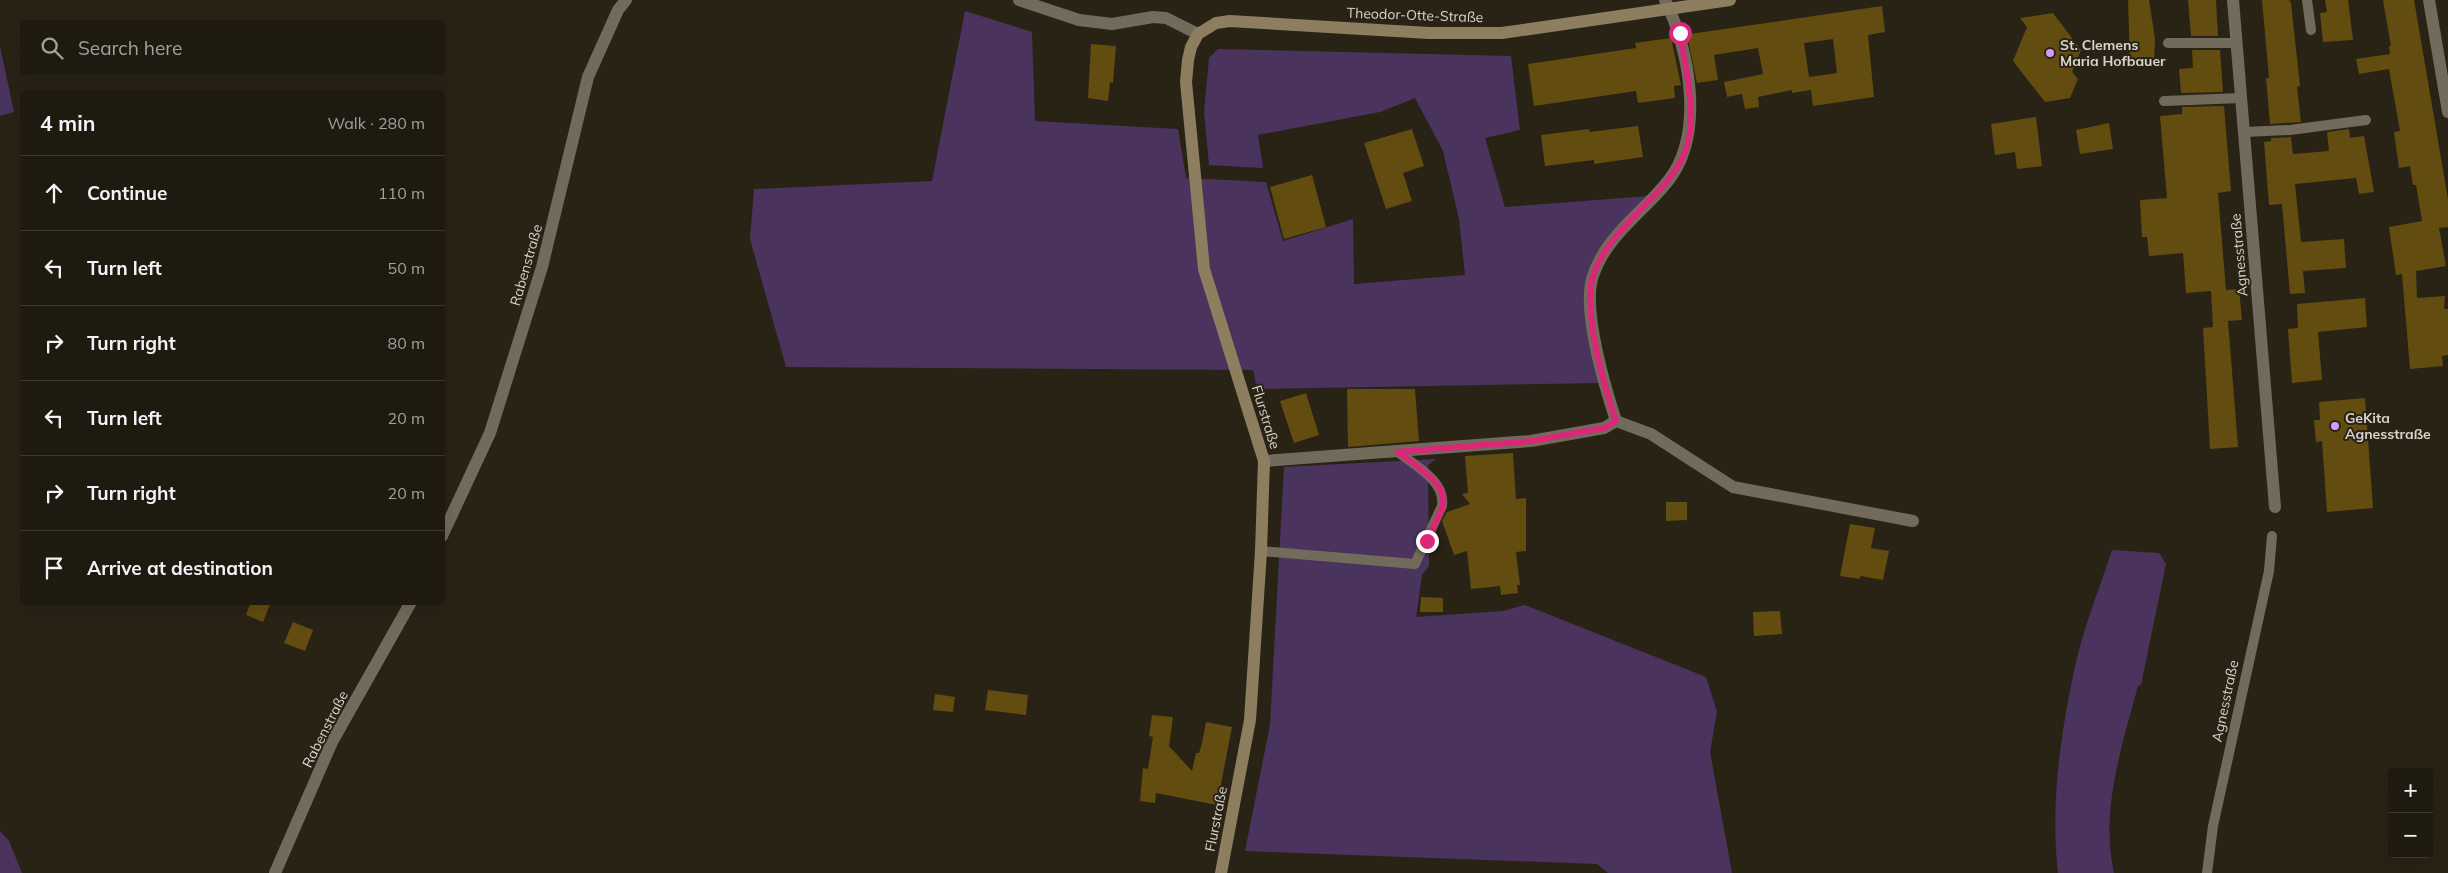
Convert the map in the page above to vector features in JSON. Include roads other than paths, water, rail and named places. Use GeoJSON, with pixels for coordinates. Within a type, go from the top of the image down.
{"type":"FeatureCollection","features":[{"type":"Feature","properties":{"kind":"street","name":"Rabenstraße"},"geometry":{"type":"LineString","coordinates":[[445,530],[490,433],[542,267],[588,77],[618,10],[626,0]]}},
{"type":"Feature","properties":{"kind":"street"},"geometry":{"type":"LineString","coordinates":[[1019,0],[1078,20],[1112,24],[1153,17],[1166,18],[1198,34]]}},
{"type":"Feature","properties":{"kind":"street","name":"Theodor-Otte-Straße"},"geometry":{"type":"LineString","coordinates":[[1198,34],[1216,23],[1230,21],[1429,33],[1502,32],[1668,5],[1730,0]]}},
{"type":"Feature","properties":{"kind":"street","name":"Agnesstraße"},"geometry":{"type":"LineString","coordinates":[[2233,0],[2275,507]]}},
{"type":"Feature","properties":{"kind":"street"},"geometry":{"type":"LineString","coordinates":[[2429,0],[2448,112]]}},
{"type":"Feature","properties":{"kind":"street"},"geometry":{"type":"LineString","coordinates":[[1616,421],[1592,320],[1592,280],[1610,244],[1668,182],[1681,162],[1688,142],[1692,114],[1680,33],[1668,5]]}},
{"type":"Feature","properties":{"kind":"street","name":"Flurstraße"},"geometry":{"type":"LineString","coordinates":[[1198,34],[1191,47],[1186,82],[1200,246],[1204,269],[1264,461],[1261,551],[1250,720],[1221,873]]}},
{"type":"Feature","properties":{"kind":"street"},"geometry":{"type":"LineString","coordinates":[[1264,461],[1531,441],[1604,428],[1616,421]]}},
{"type":"Feature","properties":{"kind":"street"},"geometry":{"type":"LineString","coordinates":[[1616,421],[1651,434],[1733,487],[1913,521]]}},
{"type":"Feature","properties":{"kind":"street","name":"Rabenstraße"},"geometry":{"type":"LineString","coordinates":[[275,873],[332,742],[409,605]]}},
{"type":"Feature","properties":{"kind":"lane"},"geometry":{"type":"LineString","coordinates":[[2307,0],[2311,30]]}},
{"type":"Feature","properties":{"kind":"lane"},"geometry":{"type":"LineString","coordinates":[[2168,43],[2237,43]]}},
{"type":"Feature","properties":{"kind":"lane"},"geometry":{"type":"LineString","coordinates":[[2164,101],[2241,98]]}},
{"type":"Feature","properties":{"kind":"lane"},"geometry":{"type":"LineString","coordinates":[[2244,132],[2290,130],[2366,120]]}},
{"type":"Feature","properties":{"kind":"lane"},"geometry":{"type":"LineString","coordinates":[[1261,551],[1415,564],[1442,506],[1442,496],[1437,484],[1398,452]]}},
{"type":"Feature","properties":{"kind":"lane","name":"Agnesstraße"},"geometry":{"type":"LineString","coordinates":[[2207,873],[2213,826],[2269,571],[2272,536]]}},
{"type":"Feature","properties":{"kind":"place","name":"St. Clemens Maria Hofbauer"},"geometry":{"type":"Point","coordinates":[2050,53]}},
{"type":"Feature","properties":{"kind":"place","name":"GeKita Agnesstraße"},"geometry":{"type":"Point","coordinates":[2335,426]}}]}
